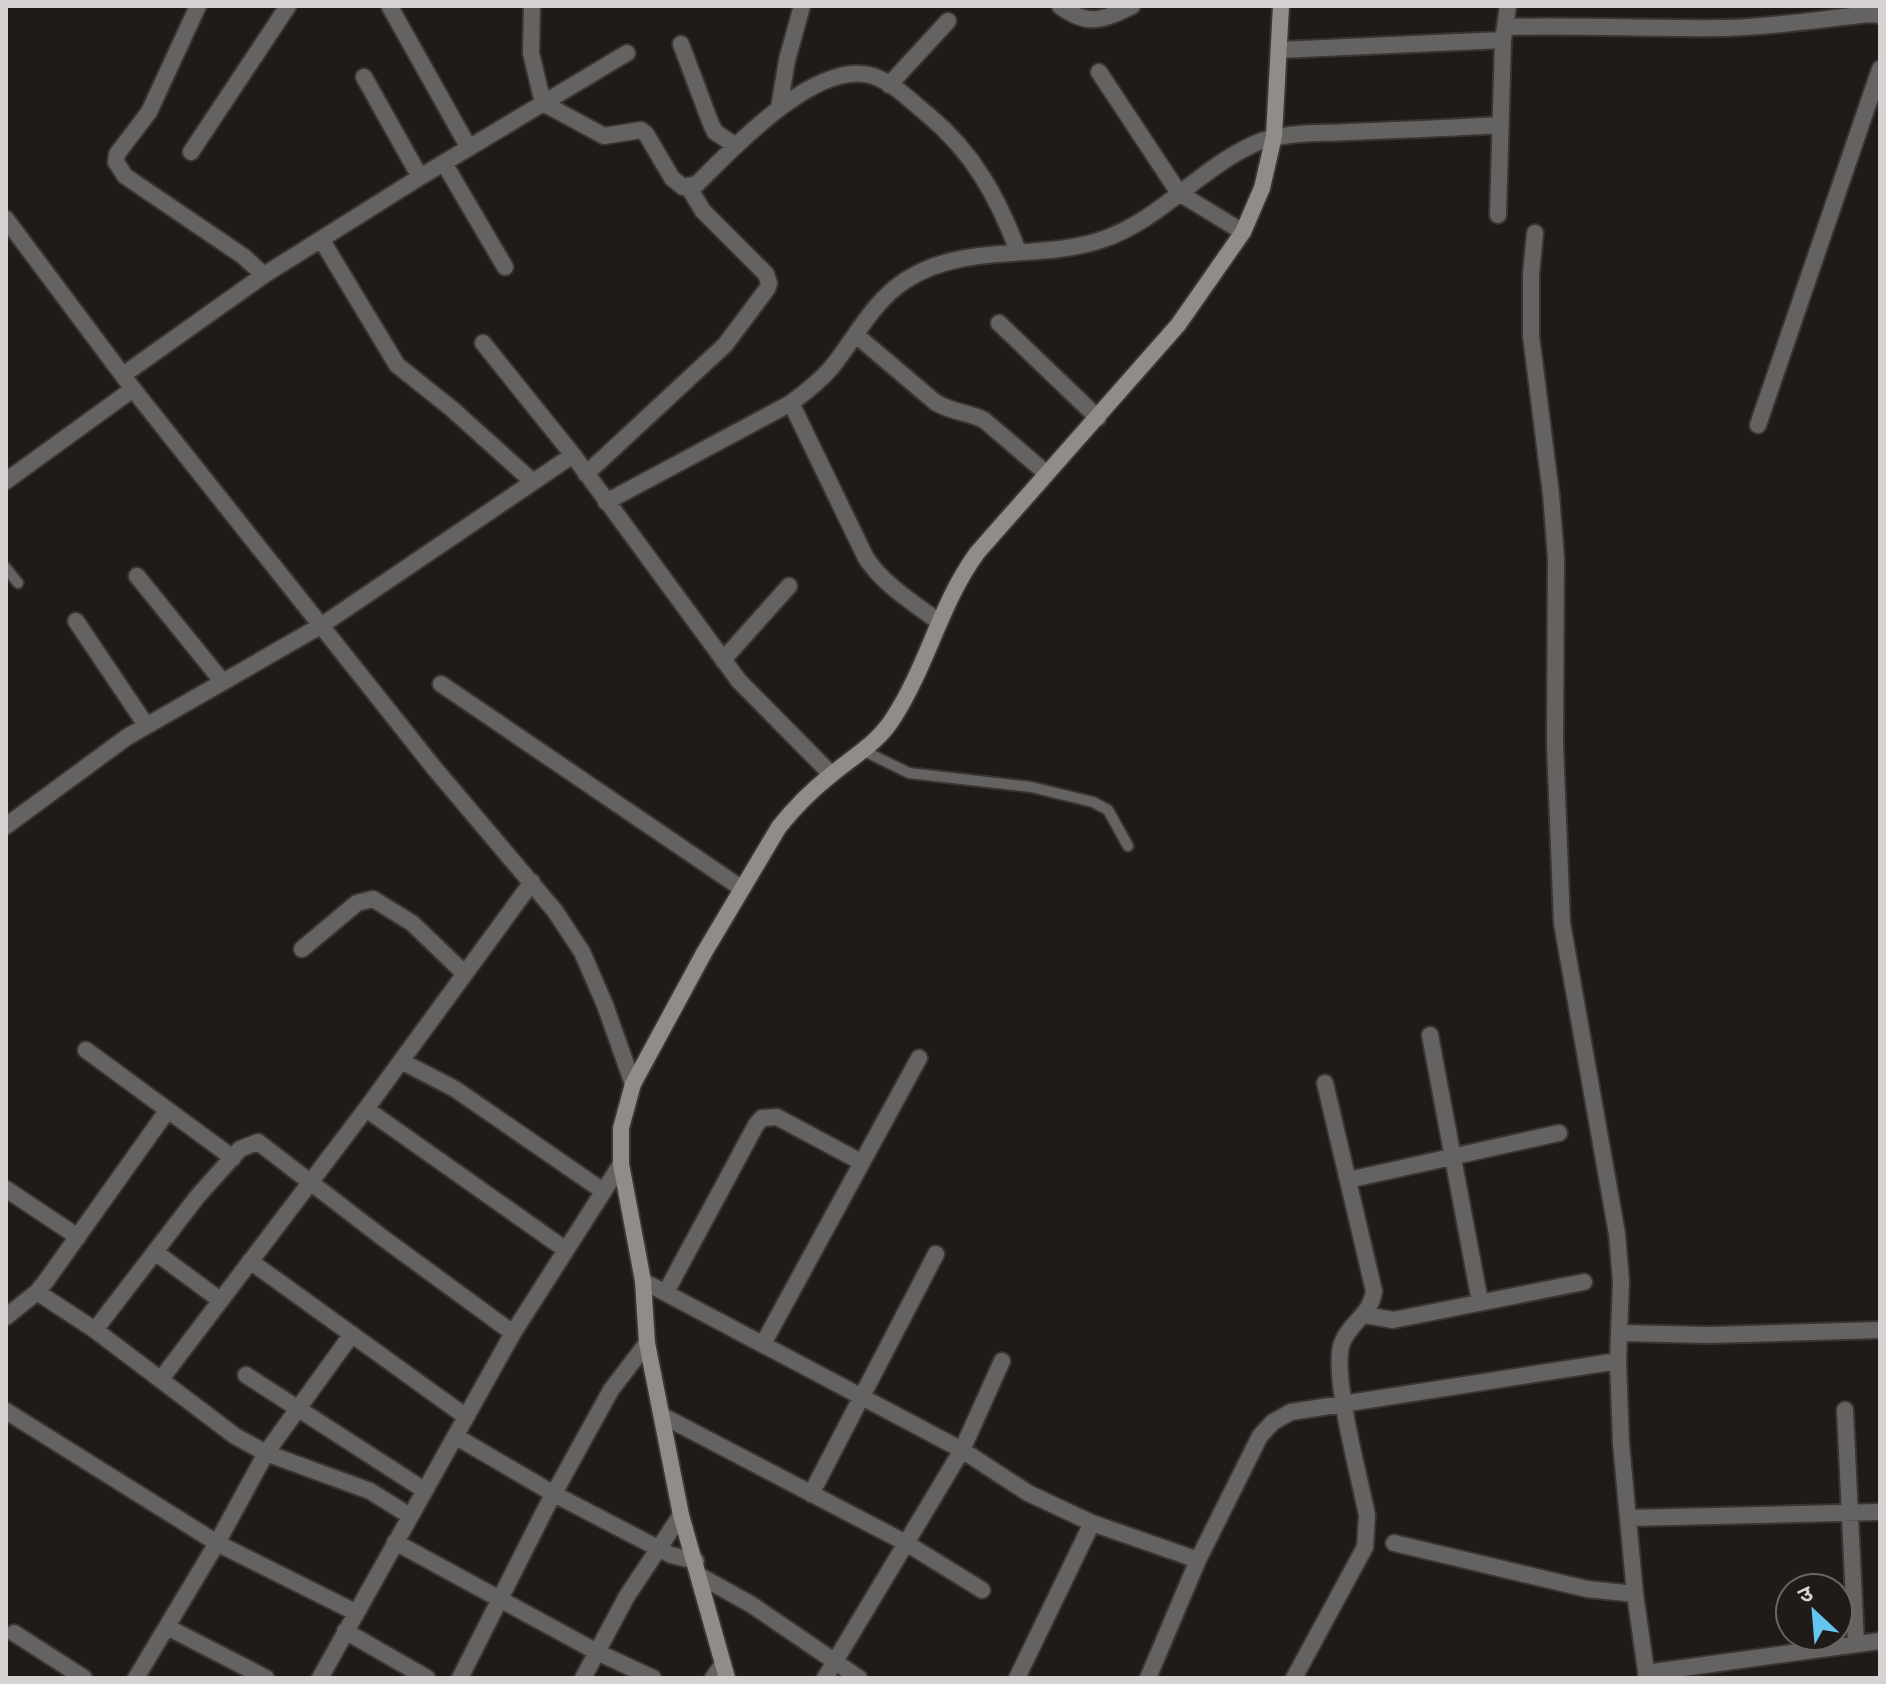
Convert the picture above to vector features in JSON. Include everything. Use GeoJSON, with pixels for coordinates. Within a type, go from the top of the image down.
{"type":"FeatureCollection","features":[{"type":"Feature","properties":{"kind":"street"},"geometry":{"type":"LineString","coordinates":[[198,6],[149,112],[117,154],[116,162],[125,176],[243,256],[264,275]]}},
{"type":"Feature","properties":{"kind":"street"},"geometry":{"type":"LineString","coordinates":[[191,152],[288,6]]}},
{"type":"Feature","properties":{"kind":"street"},"geometry":{"type":"LineString","coordinates":[[532,6],[531,53],[543,103],[604,136],[641,130],[672,178],[683,187],[697,184],[779,108],[806,90],[849,75],[863,74],[889,85],[933,119],[957,144],[991,188],[1018,251]]}},
{"type":"Feature","properties":{"kind":"street"},"geometry":{"type":"LineString","coordinates":[[779,108],[787,60],[802,6]]}},
{"type":"Feature","properties":{"kind":"street"},"geometry":{"type":"LineString","coordinates":[[1060,6],[1069,13],[1094,21],[1132,6]]}},
{"type":"Feature","properties":{"kind":"street"},"geometry":{"type":"LineString","coordinates":[[713,1678],[725,1671],[681,1515],[647,1343],[643,1281],[621,1164],[621,1128],[633,1084],[741,888],[779,827],[793,809],[831,774],[864,751],[882,733],[910,689],[938,621],[964,570],[1178,325],[1243,232],[1262,188],[1274,136],[1281,6]]}},
{"type":"Feature","properties":{"kind":"street"},"geometry":{"type":"LineString","coordinates":[[1498,215],[1504,34],[1508,6]]}},
{"type":"Feature","properties":{"kind":"street"},"geometry":{"type":"LineString","coordinates":[[390,7],[469,148]]}},
{"type":"Feature","properties":{"kind":"street"},"geometry":{"type":"LineString","coordinates":[[1279,50],[1587,25],[1727,28],[1880,15]]}},
{"type":"Feature","properties":{"kind":"street"},"geometry":{"type":"LineString","coordinates":[[889,85],[948,21]]}},
{"type":"Feature","properties":{"kind":"street"},"geometry":{"type":"LineString","coordinates":[[681,44],[715,132],[736,146]]}},
{"type":"Feature","properties":{"kind":"street"},"geometry":{"type":"LineString","coordinates":[[6,481],[264,275],[627,53]]}},
{"type":"Feature","properties":{"kind":"street"},"geometry":{"type":"LineString","coordinates":[[1758,425],[1880,69]]}},
{"type":"Feature","properties":{"kind":"street"},"geometry":{"type":"LineString","coordinates":[[1099,72],[1179,193],[1243,232]]}},
{"type":"Feature","properties":{"kind":"street"},"geometry":{"type":"LineString","coordinates":[[364,77],[420,177]]}},
{"type":"Feature","properties":{"kind":"street"},"geometry":{"type":"LineString","coordinates":[[606,502],[791,403],[813,387],[883,300],[904,281],[925,269],[966,258],[1074,247],[1100,241],[1132,228],[1224,161],[1274,136],[1501,125]]}},
{"type":"Feature","properties":{"kind":"street"},"geometry":{"type":"LineString","coordinates":[[444,163],[505,267]]}},
{"type":"Feature","properties":{"kind":"street"},"geometry":{"type":"LineString","coordinates":[[586,474],[725,345],[767,289],[766,274],[703,211],[689,188]]}},
{"type":"Feature","properties":{"kind":"street"},"geometry":{"type":"LineString","coordinates":[[6,219],[128,382],[435,769],[555,911],[582,952],[633,1084]]}},
{"type":"Feature","properties":{"kind":"street"},"geometry":{"type":"LineString","coordinates":[[1535,233],[1531,336],[1556,558],[1555,744],[1562,923],[1617,1234],[1621,1281],[1618,1361],[1621,1443],[1635,1594],[1647,1676],[1880,1641]]}},
{"type":"Feature","properties":{"kind":"street"},"geometry":{"type":"LineString","coordinates":[[321,239],[397,365],[452,409],[533,482]]}},
{"type":"Feature","properties":{"kind":"street"},"geometry":{"type":"LineString","coordinates":[[999,323],[1098,418]]}},
{"type":"Feature","properties":{"kind":"street"},"geometry":{"type":"LineString","coordinates":[[856,335],[935,402],[944,408],[984,420],[1046,473]]}},
{"type":"Feature","properties":{"kind":"street"},"geometry":{"type":"LineString","coordinates":[[483,343],[573,455],[739,681],[831,774]]}},
{"type":"Feature","properties":{"kind":"street"},"geometry":{"type":"LineString","coordinates":[[791,403],[876,573],[938,621]]}},
{"type":"Feature","properties":{"kind":"street"},"geometry":{"type":"LineString","coordinates":[[6,826],[146,725],[322,625],[573,455]]}},
{"type":"Feature","properties":{"kind":"street"},"geometry":{"type":"LineString","coordinates":[[137,576],[222,681]]}},
{"type":"Feature","properties":{"kind":"street"},"geometry":{"type":"LineString","coordinates":[[723,660],[789,586]]}},
{"type":"Feature","properties":{"kind":"street"},"geometry":{"type":"LineString","coordinates":[[76,621],[146,725]]}},
{"type":"Feature","properties":{"kind":"street"},"geometry":{"type":"LineString","coordinates":[[441,684],[741,888]]}},
{"type":"Feature","properties":{"kind":"street"},"geometry":{"type":"LineString","coordinates":[[161,1379],[366,1109],[532,882]]}},
{"type":"Feature","properties":{"kind":"street"},"geometry":{"type":"LineString","coordinates":[[302,949],[357,903],[373,899],[412,923],[465,974]]}},
{"type":"Feature","properties":{"kind":"street"},"geometry":{"type":"LineString","coordinates":[[1430,1035],[1480,1302]]}},
{"type":"Feature","properties":{"kind":"street"},"geometry":{"type":"LineString","coordinates":[[86,1050],[233,1158]]}},
{"type":"Feature","properties":{"kind":"street"},"geometry":{"type":"LineString","coordinates":[[763,1344],[919,1058]]}},
{"type":"Feature","properties":{"kind":"street"},"geometry":{"type":"LineString","coordinates":[[401,1061],[455,1089],[603,1191]]}},
{"type":"Feature","properties":{"kind":"street"},"geometry":{"type":"LineString","coordinates":[[1294,1678],[1365,1547],[1367,1515],[1354,1402],[1340,1354],[1348,1332],[1370,1307],[1374,1291],[1325,1083]]}},
{"type":"Feature","properties":{"kind":"street"},"geometry":{"type":"LineString","coordinates":[[366,1109],[566,1250]]}},
{"type":"Feature","properties":{"kind":"street"},"geometry":{"type":"LineString","coordinates":[[6,1317],[37,1292],[167,1111]]}},
{"type":"Feature","properties":{"kind":"street"},"geometry":{"type":"LineString","coordinates":[[666,1292],[762,1118],[777,1117],[861,1162]]}},
{"type":"Feature","properties":{"kind":"street"},"geometry":{"type":"LineString","coordinates":[[1348,1180],[1559,1133]]}},
{"type":"Feature","properties":{"kind":"street"},"geometry":{"type":"LineString","coordinates":[[95,1330],[197,1197],[240,1149],[258,1142],[513,1333]]}},
{"type":"Feature","properties":{"kind":"street"},"geometry":{"type":"LineString","coordinates":[[320,1678],[513,1333],[621,1164]]}},
{"type":"Feature","properties":{"kind":"street"},"geometry":{"type":"LineString","coordinates":[[6,1189],[78,1237]]}},
{"type":"Feature","properties":{"kind":"street"},"geometry":{"type":"LineString","coordinates":[[155,1252],[220,1300]]}},
{"type":"Feature","properties":{"kind":"street"},"geometry":{"type":"LineString","coordinates":[[811,1494],[936,1254]]}},
{"type":"Feature","properties":{"kind":"street"},"geometry":{"type":"LineString","coordinates":[[250,1261],[465,1416]]}},
{"type":"Feature","properties":{"kind":"street"},"geometry":{"type":"LineString","coordinates":[[643,1281],[962,1450],[1028,1493],[1092,1523],[1198,1560]]}},
{"type":"Feature","properties":{"kind":"street"},"geometry":{"type":"LineString","coordinates":[[1365,1315],[1393,1320],[1584,1282]]}},
{"type":"Feature","properties":{"kind":"street"},"geometry":{"type":"LineString","coordinates":[[37,1292],[95,1330],[208,1418],[266,1453],[355,1485],[410,1516]]}},
{"type":"Feature","properties":{"kind":"street"},"geometry":{"type":"LineString","coordinates":[[1621,1333],[1709,1335],[1880,1330]]}},
{"type":"Feature","properties":{"kind":"street"},"geometry":{"type":"LineString","coordinates":[[136,1678],[217,1543],[266,1453],[352,1334]]}},
{"type":"Feature","properties":{"kind":"street"},"geometry":{"type":"LineString","coordinates":[[460,1678],[611,1390],[647,1343]]}},
{"type":"Feature","properties":{"kind":"street"},"geometry":{"type":"LineString","coordinates":[[825,1678],[962,1450],[1002,1361]]}},
{"type":"Feature","properties":{"kind":"street"},"geometry":{"type":"LineString","coordinates":[[1148,1678],[1198,1560],[1260,1436],[1273,1422],[1291,1412],[1618,1361]]}},
{"type":"Feature","properties":{"kind":"street"},"geometry":{"type":"LineString","coordinates":[[246,1375],[424,1490]]}},
{"type":"Feature","properties":{"kind":"street"},"geometry":{"type":"LineString","coordinates":[[1845,1410],[1856,1643]]}},
{"type":"Feature","properties":{"kind":"street"},"geometry":{"type":"LineString","coordinates":[[6,1411],[217,1543],[355,1612]]}},
{"type":"Feature","properties":{"kind":"street"},"geometry":{"type":"LineString","coordinates":[[663,1416],[906,1543],[982,1590]]}},
{"type":"Feature","properties":{"kind":"street"},"geometry":{"type":"LineString","coordinates":[[455,1436],[554,1494],[698,1568],[859,1678]]}},
{"type":"Feature","properties":{"kind":"street"},"geometry":{"type":"LineString","coordinates":[[1628,1518],[1880,1512]]}},
{"type":"Feature","properties":{"kind":"street"},"geometry":{"type":"LineString","coordinates":[[583,1678],[627,1596],[681,1515]]}},
{"type":"Feature","properties":{"kind":"street"},"geometry":{"type":"LineString","coordinates":[[1017,1678],[1092,1523]]}},
{"type":"Feature","properties":{"kind":"street"},"geometry":{"type":"LineString","coordinates":[[395,1542],[597,1652],[653,1678]]}},
{"type":"Feature","properties":{"kind":"street"},"geometry":{"type":"LineString","coordinates":[[1394,1543],[1587,1589],[1635,1594]]}},
{"type":"Feature","properties":{"kind":"street"},"geometry":{"type":"LineString","coordinates":[[167,1627],[266,1678]]}},
{"type":"Feature","properties":{"kind":"street"},"geometry":{"type":"LineString","coordinates":[[345,1631],[427,1678]]}},
{"type":"Feature","properties":{"kind":"street"},"geometry":{"type":"LineString","coordinates":[[14,1633],[84,1678]]}},
{"type":"Feature","properties":{"kind":"lane"},"geometry":{"type":"LineString","coordinates":[[6,568],[18,583]]}},
{"type":"Feature","properties":{"kind":"lane"},"geometry":{"type":"LineString","coordinates":[[864,751],[909,773],[1031,787],[1093,802],[1108,810],[1128,846]]}}]}
